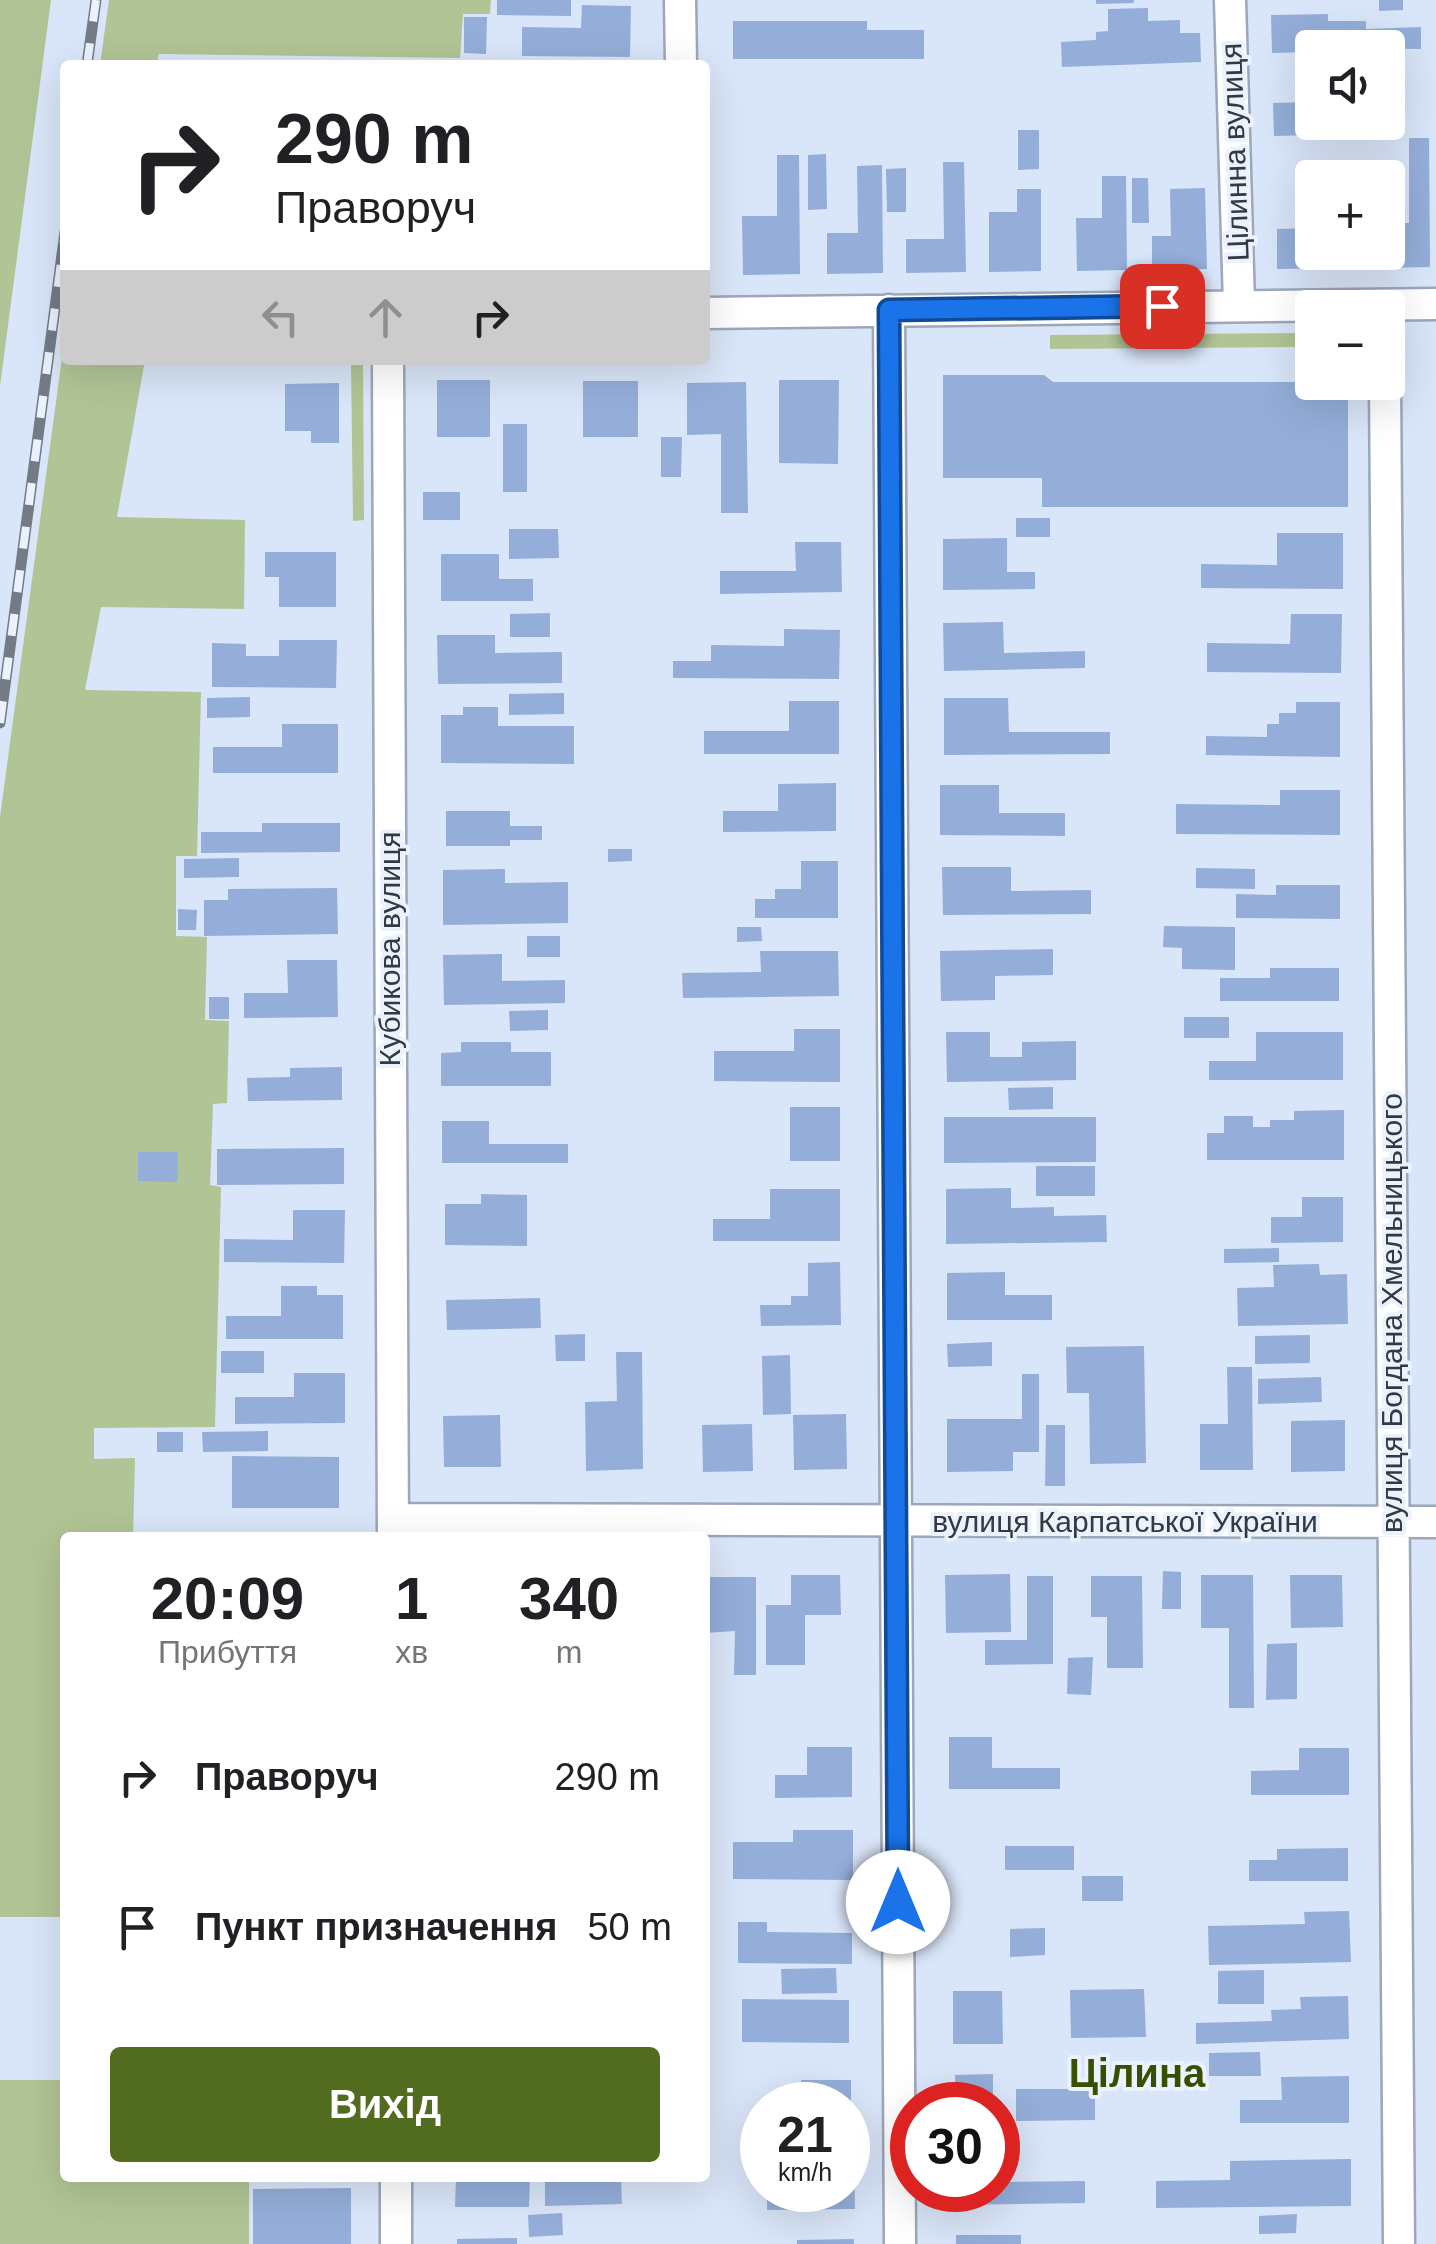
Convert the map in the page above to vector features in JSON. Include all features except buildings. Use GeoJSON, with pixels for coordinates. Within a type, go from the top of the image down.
{"type":"FeatureCollection","features":[{"type":"Feature","properties":{"kind":"street"},"geometry":{"type":"LineString","coordinates":[[680,0],[681,60]]}},
{"type":"Feature","properties":{"kind":"street","name":"Цілинна вулиця"},"geometry":{"type":"LineString","coordinates":[[1230,0],[1240,305]]}},
{"type":"Feature","properties":{"kind":"street"},"geometry":{"type":"LineString","coordinates":[[1405,305],[1436,304]]}},
{"type":"Feature","properties":{"kind":"street"},"geometry":{"type":"LineString","coordinates":[[710,313],[1295,305]]}},
{"type":"Feature","properties":{"kind":"street"},"geometry":{"type":"LineString","coordinates":[[889,310],[900,2244]]}},
{"type":"Feature","properties":{"kind":"street","name":"Кубикова вулиця"},"geometry":{"type":"LineString","coordinates":[[388,365],[393,1528]]}},
{"type":"Feature","properties":{"kind":"street","name":"вулиця Богдана Хмельницького"},"geometry":{"type":"LineString","coordinates":[[1385,400],[1400,2244]]}},
{"type":"Feature","properties":{"kind":"street","name":"вулиця Карпатської України"},"geometry":{"type":"LineString","coordinates":[[393,1528],[896,1522],[1436,1522]]}},
{"type":"Feature","properties":{"kind":"street"},"geometry":{"type":"LineString","coordinates":[[396,2182],[396,2244]]}},
{"type":"Feature","properties":{"kind":"green space"},"geometry":{"type":"Polygon","coordinates":[[[0,0],[51,0],[0,386],[0,0]]]}},
{"type":"Feature","properties":{"kind":"green space"},"geometry":{"type":"Polygon","coordinates":[[[109,0],[491,0],[490,14],[463,14],[460,58],[159,54],[157,60],[101,60],[109,0]]]}},
{"type":"Feature","properties":{"kind":"green space"},"geometry":{"type":"Polygon","coordinates":[[[1295,333],[1295,347],[1050,349],[1050,335],[1295,333]]]}},
{"type":"Feature","properties":{"kind":"green space"},"geometry":{"type":"Polygon","coordinates":[[[61,365],[144,365],[117,517],[245,520],[244,609],[101,607],[85,690],[201,692],[197,856],[176,856],[176,936],[207,937],[205,1020],[229,1021],[227,1103],[213,1104],[210,1185],[221,1187],[215,1427],[94,1428],[94,1459],[135,1458],[133,1532],[60,1532],[60,1917],[0,1917],[0,817],[61,365]]]}},
{"type":"Feature","properties":{"kind":"green space"},"geometry":{"type":"Polygon","coordinates":[[[351,365],[363,365],[364,520],[353,521],[351,365]]]}},
{"type":"Feature","properties":{"kind":"green space"},"geometry":{"type":"Polygon","coordinates":[[[0,2080],[60,2080],[60,2182],[249,2182],[249,2244],[0,2244],[0,2080]]]}},
{"type":"Feature","properties":{"kind":"railway"},"geometry":{"type":"LineString","coordinates":[[88,60],[96,0]]}},
{"type":"Feature","properties":{"kind":"railway"},"geometry":{"type":"LineString","coordinates":[[0,723],[60,270]]}},
{"type":"Feature","properties":{"kind":"district","name":"Цілина"},"geometry":{"type":"Point","coordinates":[1137,2073]}},
{"type":"Feature","properties":{"kind":"route"},"geometry":{"type":"LineString","coordinates":[[898,1902],[889,310],[1162,306]]}}]}
